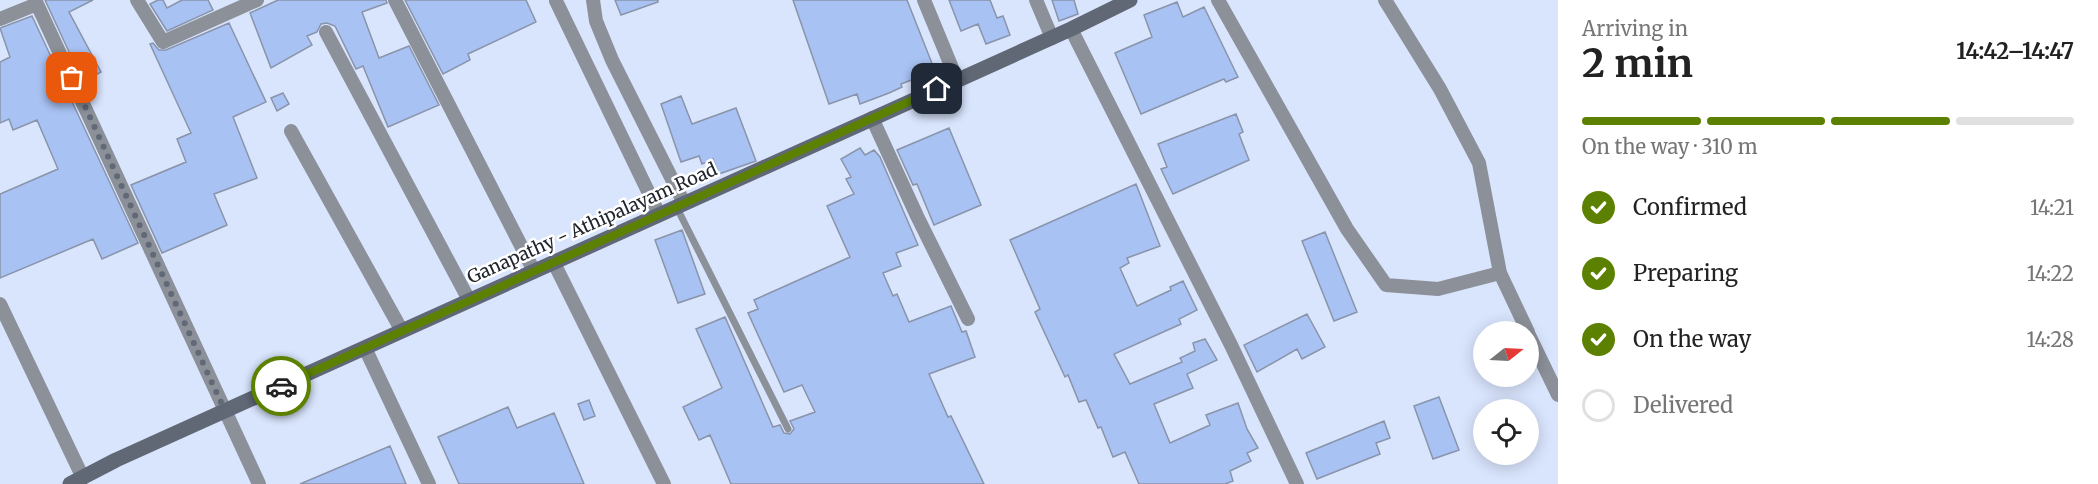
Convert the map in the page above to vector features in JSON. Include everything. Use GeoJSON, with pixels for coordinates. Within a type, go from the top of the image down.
{"type":"FeatureCollection","features":[{"type":"Feature","properties":{"kind":"main road","name":"Ganapathy - Athipalayam Road"},"geometry":{"type":"LineString","coordinates":[[77,481],[116,460],[872,117],[1052,38],[1130,0]]}},
{"type":"Feature","properties":{"kind":"street"},"geometry":{"type":"LineString","coordinates":[[137,0],[163,42],[257,0]]}},
{"type":"Feature","properties":{"kind":"street"},"geometry":{"type":"LineString","coordinates":[[395,0],[534,271]]}},
{"type":"Feature","properties":{"kind":"street"},"geometry":{"type":"LineString","coordinates":[[593,0],[596,21],[612,60],[680,205]]}},
{"type":"Feature","properties":{"kind":"street"},"geometry":{"type":"LineString","coordinates":[[924,0],[957,80]]}},
{"type":"Feature","properties":{"kind":"street"},"geometry":{"type":"LineString","coordinates":[[1036,0],[1052,38]]}},
{"type":"Feature","properties":{"kind":"street"},"geometry":{"type":"LineString","coordinates":[[1218,0],[1347,229],[1386,285],[1438,289],[1500,273]]}},
{"type":"Feature","properties":{"kind":"street"},"geometry":{"type":"LineString","coordinates":[[1385,0],[1440,89],[1479,163],[1500,273],[1523,321]]}},
{"type":"Feature","properties":{"kind":"street"},"geometry":{"type":"LineString","coordinates":[[556,2],[659,214]]}},
{"type":"Feature","properties":{"kind":"street"},"geometry":{"type":"LineString","coordinates":[[0,19],[37,4],[259,484]]}},
{"type":"Feature","properties":{"kind":"street"},"geometry":{"type":"LineString","coordinates":[[1071,29],[1231,345],[1297,484]]}},
{"type":"Feature","properties":{"kind":"street"},"geometry":{"type":"LineString","coordinates":[[326,32],[469,300]]}},
{"type":"Feature","properties":{"kind":"street"},"geometry":{"type":"LineString","coordinates":[[872,117],[916,216],[968,319]]}},
{"type":"Feature","properties":{"kind":"street"},"geometry":{"type":"LineString","coordinates":[[291,131],[402,331]]}},
{"type":"Feature","properties":{"kind":"street"},"geometry":{"type":"LineString","coordinates":[[554,263],[664,484]]}},
{"type":"Feature","properties":{"kind":"street"},"geometry":{"type":"LineString","coordinates":[[0,304],[77,481]]}},
{"type":"Feature","properties":{"kind":"street"},"geometry":{"type":"LineString","coordinates":[[365,348],[429,484]]}},
{"type":"Feature","properties":{"kind":"street"},"geometry":{"type":"LineString","coordinates":[[1539,355],[1558,395]]}},
{"type":"Feature","properties":{"kind":"lane"},"geometry":{"type":"LineString","coordinates":[[680,205],[788,429]]}},
{"type":"Feature","properties":{"kind":"building"},"geometry":{"type":"Polygon","coordinates":[[[45,0],[93,0],[69,12],[101,72],[83,82],[45,0]]]}},
{"type":"Feature","properties":{"kind":"building"},"geometry":{"type":"Polygon","coordinates":[[[163,0],[167,8],[182,0],[208,0],[213,10],[167,31],[150,4],[163,0]]]}},
{"type":"Feature","properties":{"kind":"building"},"geometry":{"type":"Polygon","coordinates":[[[278,0],[386,0],[387,3],[362,12],[379,58],[409,46],[439,105],[388,127],[363,66],[356,69],[335,26],[327,23],[321,24],[317,32],[307,36],[312,45],[271,68],[250,13],[278,0]]]}},
{"type":"Feature","properties":{"kind":"building"},"geometry":{"type":"Polygon","coordinates":[[[405,0],[526,0],[536,22],[468,54],[470,60],[443,74],[405,0]]]}},
{"type":"Feature","properties":{"kind":"building"},"geometry":{"type":"Polygon","coordinates":[[[615,0],[658,0],[658,2],[621,15],[615,0]]]}},
{"type":"Feature","properties":{"kind":"building"},"geometry":{"type":"Polygon","coordinates":[[[793,0],[907,0],[935,71],[860,104],[857,94],[829,104],[793,0]]]}},
{"type":"Feature","properties":{"kind":"building"},"geometry":{"type":"Polygon","coordinates":[[[949,0],[990,0],[997,18],[1003,16],[1010,35],[986,44],[978,24],[961,31],[949,0]]]}},
{"type":"Feature","properties":{"kind":"building"},"geometry":{"type":"Polygon","coordinates":[[[1052,0],[1074,0],[1078,14],[1059,21],[1052,0]]]}},
{"type":"Feature","properties":{"kind":"building"},"geometry":{"type":"Polygon","coordinates":[[[1177,2],[1183,17],[1204,7],[1238,77],[1226,82],[1224,79],[1141,114],[1115,53],[1152,37],[1144,15],[1177,2]]]}},
{"type":"Feature","properties":{"kind":"building"},"geometry":{"type":"Polygon","coordinates":[[[32,16],[138,243],[102,259],[93,239],[0,278],[0,194],[58,169],[37,120],[13,130],[9,119],[0,123],[0,62],[10,57],[0,28],[32,16]]]}},
{"type":"Feature","properties":{"kind":"building"},"geometry":{"type":"Polygon","coordinates":[[[229,23],[266,102],[233,117],[257,178],[214,194],[227,225],[162,253],[131,185],[186,162],[177,139],[191,133],[150,44],[153,43],[159,50],[166,50],[229,23]]]}},
{"type":"Feature","properties":{"kind":"building"},"geometry":{"type":"Polygon","coordinates":[[[283,93],[289,104],[277,111],[271,98],[283,93]]]}},
{"type":"Feature","properties":{"kind":"building"},"geometry":{"type":"Polygon","coordinates":[[[681,96],[692,124],[736,108],[756,161],[719,174],[713,159],[702,164],[699,156],[681,162],[661,104],[681,96]]]}},
{"type":"Feature","properties":{"kind":"building"},"geometry":{"type":"Polygon","coordinates":[[[1236,114],[1243,132],[1239,134],[1249,160],[1173,194],[1161,169],[1167,167],[1158,144],[1236,114]]]}},
{"type":"Feature","properties":{"kind":"building"},"geometry":{"type":"Polygon","coordinates":[[[949,128],[981,205],[934,225],[917,184],[913,185],[897,150],[949,128]]]}},
{"type":"Feature","properties":{"kind":"building"},"geometry":{"type":"Polygon","coordinates":[[[860,148],[865,155],[874,150],[880,157],[918,245],[896,253],[901,266],[883,273],[893,296],[897,294],[909,322],[951,306],[962,332],[966,331],[975,357],[929,374],[948,417],[951,416],[984,484],[731,484],[710,435],[699,440],[683,407],[722,388],[696,329],[725,317],[773,427],[780,425],[784,433],[790,434],[794,429],[790,421],[815,412],[802,385],[784,392],[748,313],[758,309],[754,300],[850,257],[827,206],[854,194],[846,179],[851,177],[841,159],[860,148]]]}},
{"type":"Feature","properties":{"kind":"building"},"geometry":{"type":"Polygon","coordinates":[[[1136,184],[1160,246],[1127,258],[1129,263],[1120,268],[1137,306],[1171,290],[1170,287],[1183,281],[1197,310],[1179,319],[1181,324],[1114,354],[1130,384],[1182,362],[1180,358],[1195,351],[1193,343],[1205,339],[1217,360],[1187,374],[1193,388],[1154,404],[1170,443],[1210,425],[1206,415],[1238,403],[1247,429],[1258,448],[1247,453],[1251,461],[1230,471],[1233,481],[1225,484],[1139,484],[1125,452],[1113,457],[1101,427],[1098,428],[1086,400],[1079,402],[1068,375],[1065,377],[1035,312],[1040,309],[1010,240],[1136,184]]]}},
{"type":"Feature","properties":{"kind":"building"},"geometry":{"type":"Polygon","coordinates":[[[682,230],[705,294],[678,303],[655,240],[682,230]]]}},
{"type":"Feature","properties":{"kind":"building"},"geometry":{"type":"Polygon","coordinates":[[[1325,232],[1357,312],[1334,321],[1302,241],[1325,232]]]}},
{"type":"Feature","properties":{"kind":"building"},"geometry":{"type":"Polygon","coordinates":[[[1307,314],[1325,347],[1302,359],[1297,349],[1257,372],[1244,345],[1307,314]]]}},
{"type":"Feature","properties":{"kind":"building"},"geometry":{"type":"Polygon","coordinates":[[[1439,397],[1459,450],[1433,459],[1414,406],[1439,397]]]}},
{"type":"Feature","properties":{"kind":"building"},"geometry":{"type":"Polygon","coordinates":[[[589,400],[595,416],[584,420],[578,404],[589,400]]]}},
{"type":"Feature","properties":{"kind":"building"},"geometry":{"type":"Polygon","coordinates":[[[508,407],[517,428],[554,413],[584,484],[459,484],[438,437],[508,407]]]}},
{"type":"Feature","properties":{"kind":"building"},"geometry":{"type":"Polygon","coordinates":[[[1384,421],[1390,438],[1376,443],[1380,454],[1317,479],[1306,453],[1384,421]]]}},
{"type":"Feature","properties":{"kind":"building"},"geometry":{"type":"Polygon","coordinates":[[[390,446],[406,484],[300,484],[390,446]]]}},
{"type":"Feature","properties":{"kind":"way so far"},"geometry":{"type":"LineString","coordinates":[[72,78],[225,411],[281,386]]}},
{"type":"Feature","properties":{"kind":"route"},"geometry":{"type":"LineString","coordinates":[[281,386],[937,89]]}}]}
